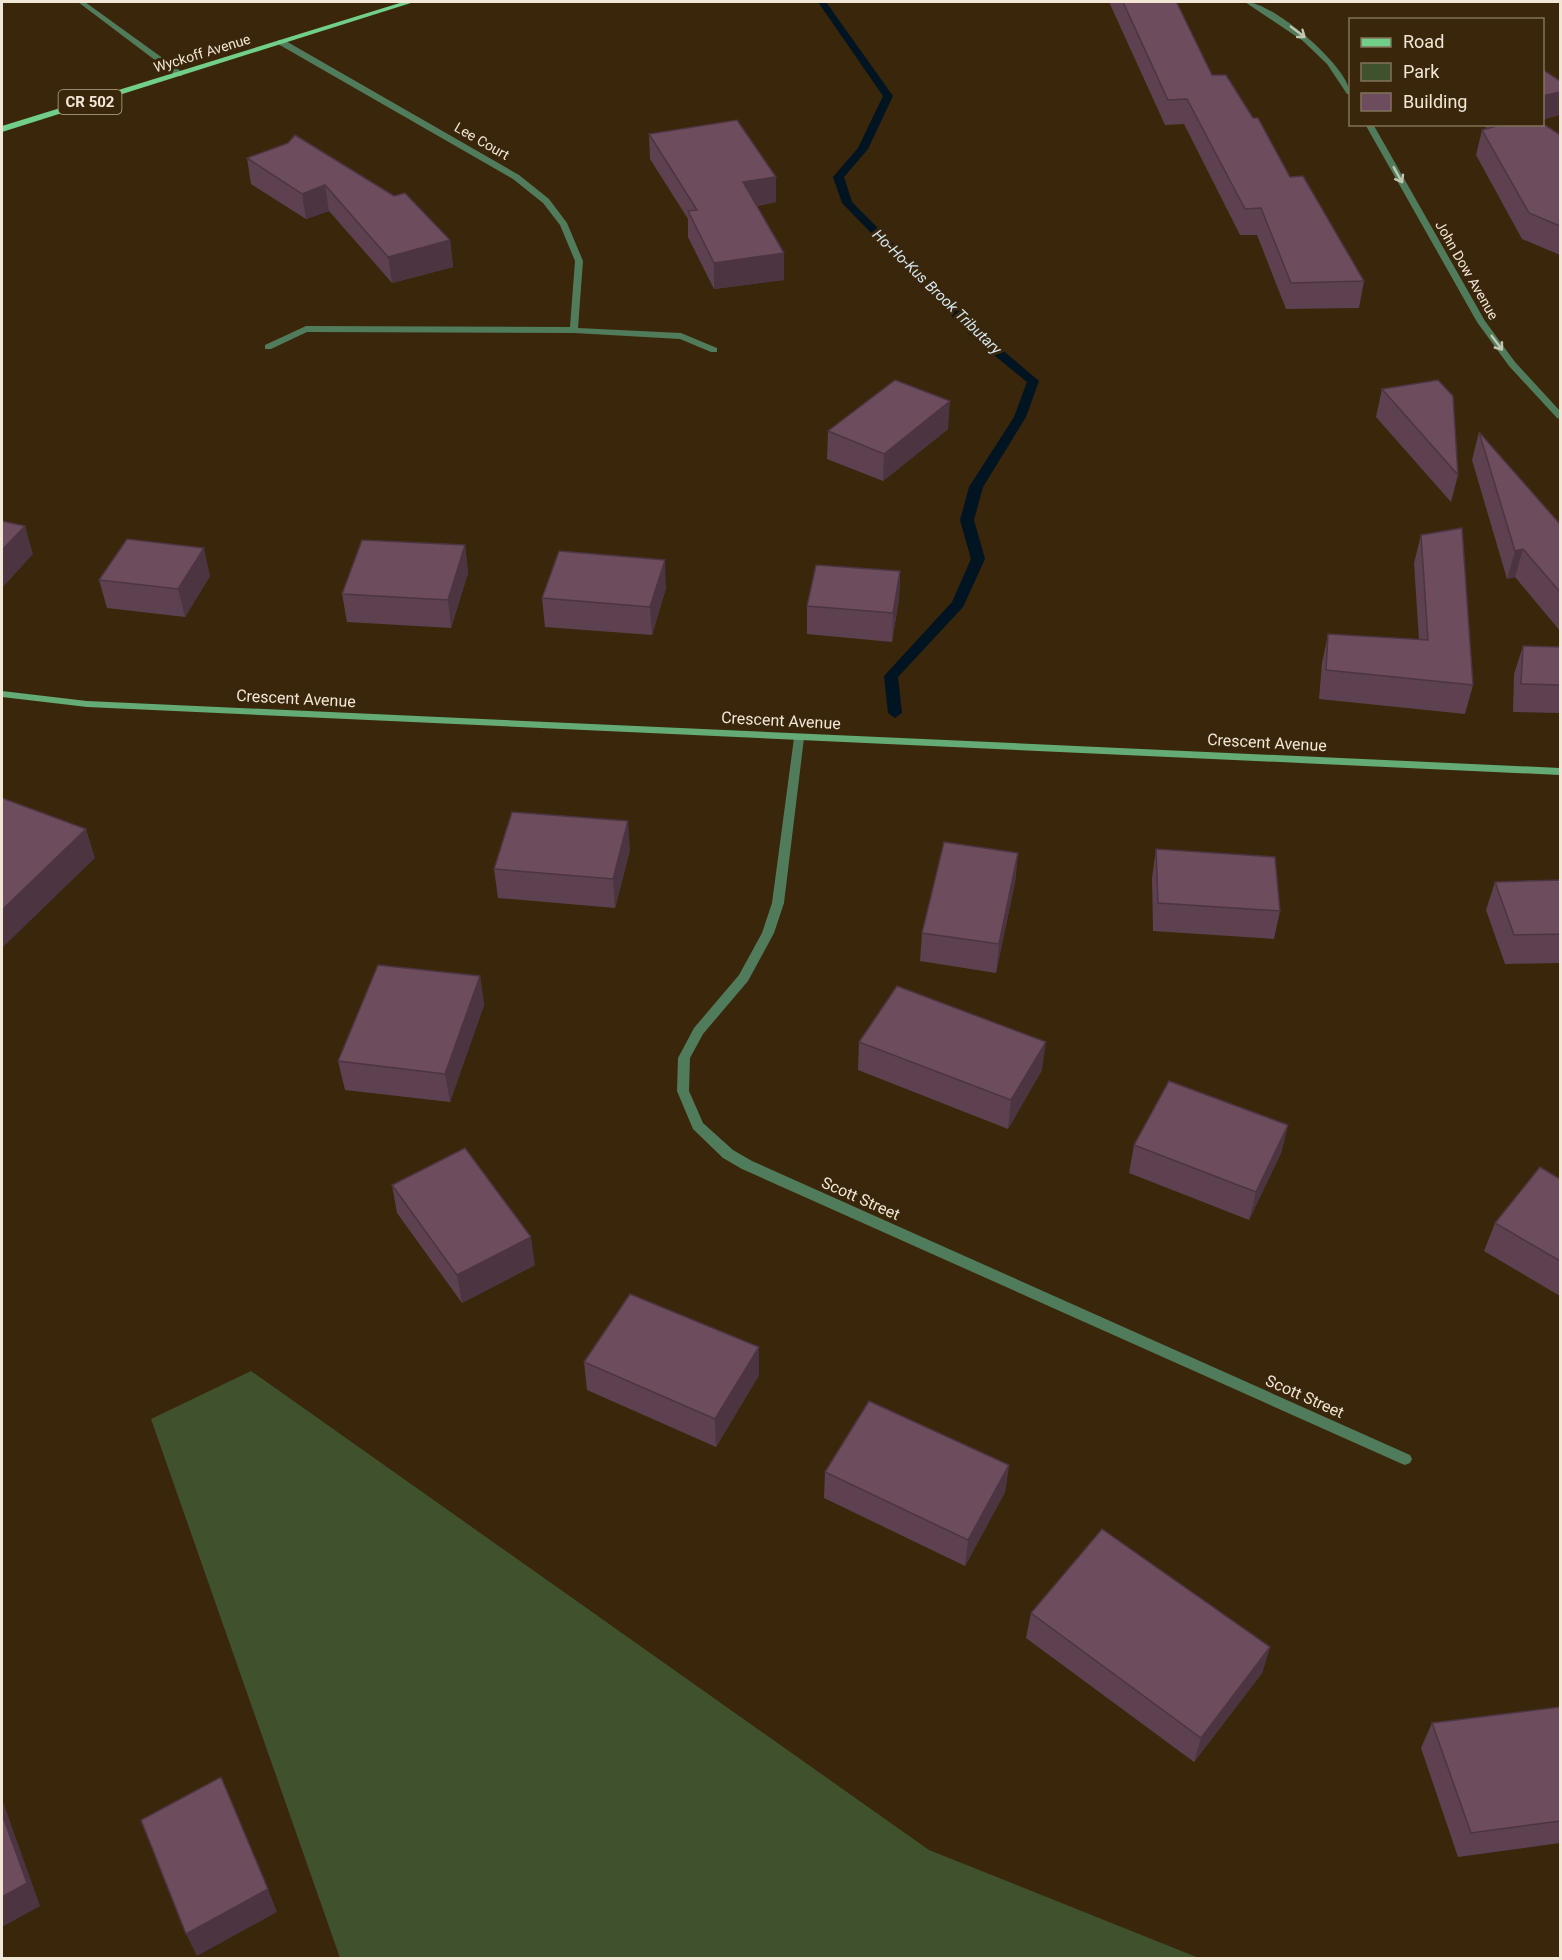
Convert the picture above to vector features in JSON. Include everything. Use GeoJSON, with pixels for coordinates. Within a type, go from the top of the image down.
{"type":"FeatureCollection","features":[{"type":"Feature","properties":{"kind":"main road","name":"Wyckoff Avenue"},"geometry":{"type":"LineString","coordinates":[[2,129],[410,2]]}},
{"type":"Feature","properties":{"kind":"main road","name":"Crescent Avenue"},"geometry":{"type":"LineString","coordinates":[[2,694],[87,704],[1560,772]]}},
{"type":"Feature","properties":{"kind":"street"},"geometry":{"type":"LineString","coordinates":[[81,2],[179,74]]}},
{"type":"Feature","properties":{"kind":"street"},"geometry":{"type":"LineString","coordinates":[[1248,2],[1284,22],[1314,44],[1334,65],[1349,90]]}},
{"type":"Feature","properties":{"kind":"street","name":"Lee Court"},"geometry":{"type":"LineString","coordinates":[[281,42],[516,177],[546,201],[564,225],[579,261],[574,330]]}},
{"type":"Feature","properties":{"kind":"street","name":"John Dow Avenue"},"geometry":{"type":"LineString","coordinates":[[1370,126],[1481,322],[1512,364],[1560,416]]}},
{"type":"Feature","properties":{"kind":"street"},"geometry":{"type":"LineString","coordinates":[[268,347],[306,329],[574,330],[681,336],[714,350]]}},
{"type":"Feature","properties":{"kind":"street","name":"Scott Street"},"geometry":{"type":"LineString","coordinates":[[799,738],[778,903],[768,933],[744,978],[698,1030],[684,1058],[683,1091],[698,1126],[728,1154],[747,1165],[1405,1458]]}},
{"type":"Feature","properties":{"kind":"green space"},"geometry":{"type":"Polygon","coordinates":[[[251,1371],[929,1850],[1199,1958],[340,1958],[151,1419],[251,1371]]]}},
{"type":"Feature","properties":{"kind":"building"},"geometry":{"type":"Polygon","coordinates":[[[1123,2],[1177,3],[1212,75],[1226,75],[1253,118],[1258,118],[1290,177],[1303,176],[1364,281],[1291,283],[1261,208],[1245,209],[1187,99],[1168,100],[1123,2]]]}},
{"type":"Feature","properties":{"kind":"building"},"geometry":{"type":"Polygon","coordinates":[[[1544,70],[1560,81],[1560,92],[1544,96],[1544,70]]]}},
{"type":"Feature","properties":{"kind":"building"},"geometry":{"type":"Polygon","coordinates":[[[737,120],[776,177],[743,182],[784,253],[714,263],[688,211],[697,210],[649,134],[737,120]]]}},
{"type":"Feature","properties":{"kind":"building"},"geometry":{"type":"Polygon","coordinates":[[[1544,124],[1560,135],[1560,226],[1529,213],[1482,130],[1497,126],[1544,124]]]}},
{"type":"Feature","properties":{"kind":"building"},"geometry":{"type":"Polygon","coordinates":[[[295,135],[394,196],[405,193],[450,240],[388,257],[325,185],[302,194],[247,158],[288,143],[295,135]]]}},
{"type":"Feature","properties":{"kind":"building"},"geometry":{"type":"Polygon","coordinates":[[[895,380],[950,401],[884,454],[828,431],[895,380]]]}},
{"type":"Feature","properties":{"kind":"building"},"geometry":{"type":"Polygon","coordinates":[[[1438,380],[1453,396],[1458,475],[1382,389],[1438,380]]]}},
{"type":"Feature","properties":{"kind":"building"},"geometry":{"type":"Polygon","coordinates":[[[1479,432],[1560,524],[1560,592],[1523,549],[1515,551],[1479,432]]]}},
{"type":"Feature","properties":{"kind":"building"},"geometry":{"type":"Polygon","coordinates":[[[2,521],[25,526],[2,550],[2,521]]]}},
{"type":"Feature","properties":{"kind":"building"},"geometry":{"type":"Polygon","coordinates":[[[1462,528],[1473,685],[1326,670],[1328,634],[1428,640],[1421,535],[1462,528]]]}},
{"type":"Feature","properties":{"kind":"building"},"geometry":{"type":"Polygon","coordinates":[[[127,539],[204,548],[178,589],[99,580],[127,539]]]}},
{"type":"Feature","properties":{"kind":"building"},"geometry":{"type":"Polygon","coordinates":[[[362,540],[465,545],[448,600],[342,594],[362,540]]]}},
{"type":"Feature","properties":{"kind":"building"},"geometry":{"type":"Polygon","coordinates":[[[559,551],[665,560],[650,607],[542,598],[559,551]]]}},
{"type":"Feature","properties":{"kind":"building"},"geometry":{"type":"Polygon","coordinates":[[[816,565],[900,571],[893,613],[807,606],[816,565]]]}},
{"type":"Feature","properties":{"kind":"building"},"geometry":{"type":"Polygon","coordinates":[[[1523,646],[1560,647],[1560,685],[1521,684],[1523,646]]]}},
{"type":"Feature","properties":{"kind":"building"},"geometry":{"type":"Polygon","coordinates":[[[2,798],[86,829],[2,910],[2,798]]]}},
{"type":"Feature","properties":{"kind":"building"},"geometry":{"type":"Polygon","coordinates":[[[512,812],[628,821],[613,879],[494,869],[512,812]]]}},
{"type":"Feature","properties":{"kind":"building"},"geometry":{"type":"Polygon","coordinates":[[[944,842],[1018,853],[999,944],[922,933],[944,842]]]}},
{"type":"Feature","properties":{"kind":"building"},"geometry":{"type":"Polygon","coordinates":[[[1156,849],[1275,857],[1280,911],[1158,903],[1156,849]]]}},
{"type":"Feature","properties":{"kind":"building"},"geometry":{"type":"Polygon","coordinates":[[[1560,880],[1560,934],[1514,935],[1495,882],[1560,880]]]}},
{"type":"Feature","properties":{"kind":"building"},"geometry":{"type":"Polygon","coordinates":[[[378,965],[480,976],[445,1074],[338,1061],[378,965]]]}},
{"type":"Feature","properties":{"kind":"building"},"geometry":{"type":"Polygon","coordinates":[[[897,986],[1046,1042],[1011,1100],[859,1042],[897,986]]]}},
{"type":"Feature","properties":{"kind":"building"},"geometry":{"type":"Polygon","coordinates":[[[1169,1081],[1288,1125],[1256,1192],[1134,1145],[1169,1081]]]}},
{"type":"Feature","properties":{"kind":"building"},"geometry":{"type":"Polygon","coordinates":[[[465,1148],[531,1237],[457,1275],[392,1185],[465,1148]]]}},
{"type":"Feature","properties":{"kind":"building"},"geometry":{"type":"Polygon","coordinates":[[[1540,1167],[1560,1179],[1560,1261],[1495,1223],[1540,1167]]]}},
{"type":"Feature","properties":{"kind":"building"},"geometry":{"type":"Polygon","coordinates":[[[630,1294],[759,1347],[715,1419],[584,1362],[630,1294]]]}},
{"type":"Feature","properties":{"kind":"building"},"geometry":{"type":"Polygon","coordinates":[[[869,1401],[1009,1465],[968,1540],[825,1472],[869,1401]]]}},
{"type":"Feature","properties":{"kind":"building"},"geometry":{"type":"Polygon","coordinates":[[[1102,1529],[1270,1647],[1201,1738],[1031,1613],[1102,1529]]]}},
{"type":"Feature","properties":{"kind":"building"},"geometry":{"type":"Polygon","coordinates":[[[1560,1707],[1560,1821],[1471,1833],[1432,1723],[1560,1707]]]}},
{"type":"Feature","properties":{"kind":"building"},"geometry":{"type":"Polygon","coordinates":[[[221,1777],[268,1889],[186,1934],[141,1820],[221,1777]]]}},
{"type":"Feature","properties":{"kind":"building"},"geometry":{"type":"Polygon","coordinates":[[[2,1814],[27,1883],[2,1897],[2,1814]]]}},
{"type":"Feature","properties":{"kind":"waterway","name":"Ho-Ho-Kus Brook Tributary"},"geometry":{"type":"LineString","coordinates":[[822,2],[888,96],[863,149],[838,177],[847,203],[976,334],[1033,381],[1020,417],[976,487],[967,520],[978,559],[958,604],[891,676],[895,713]]}}]}
